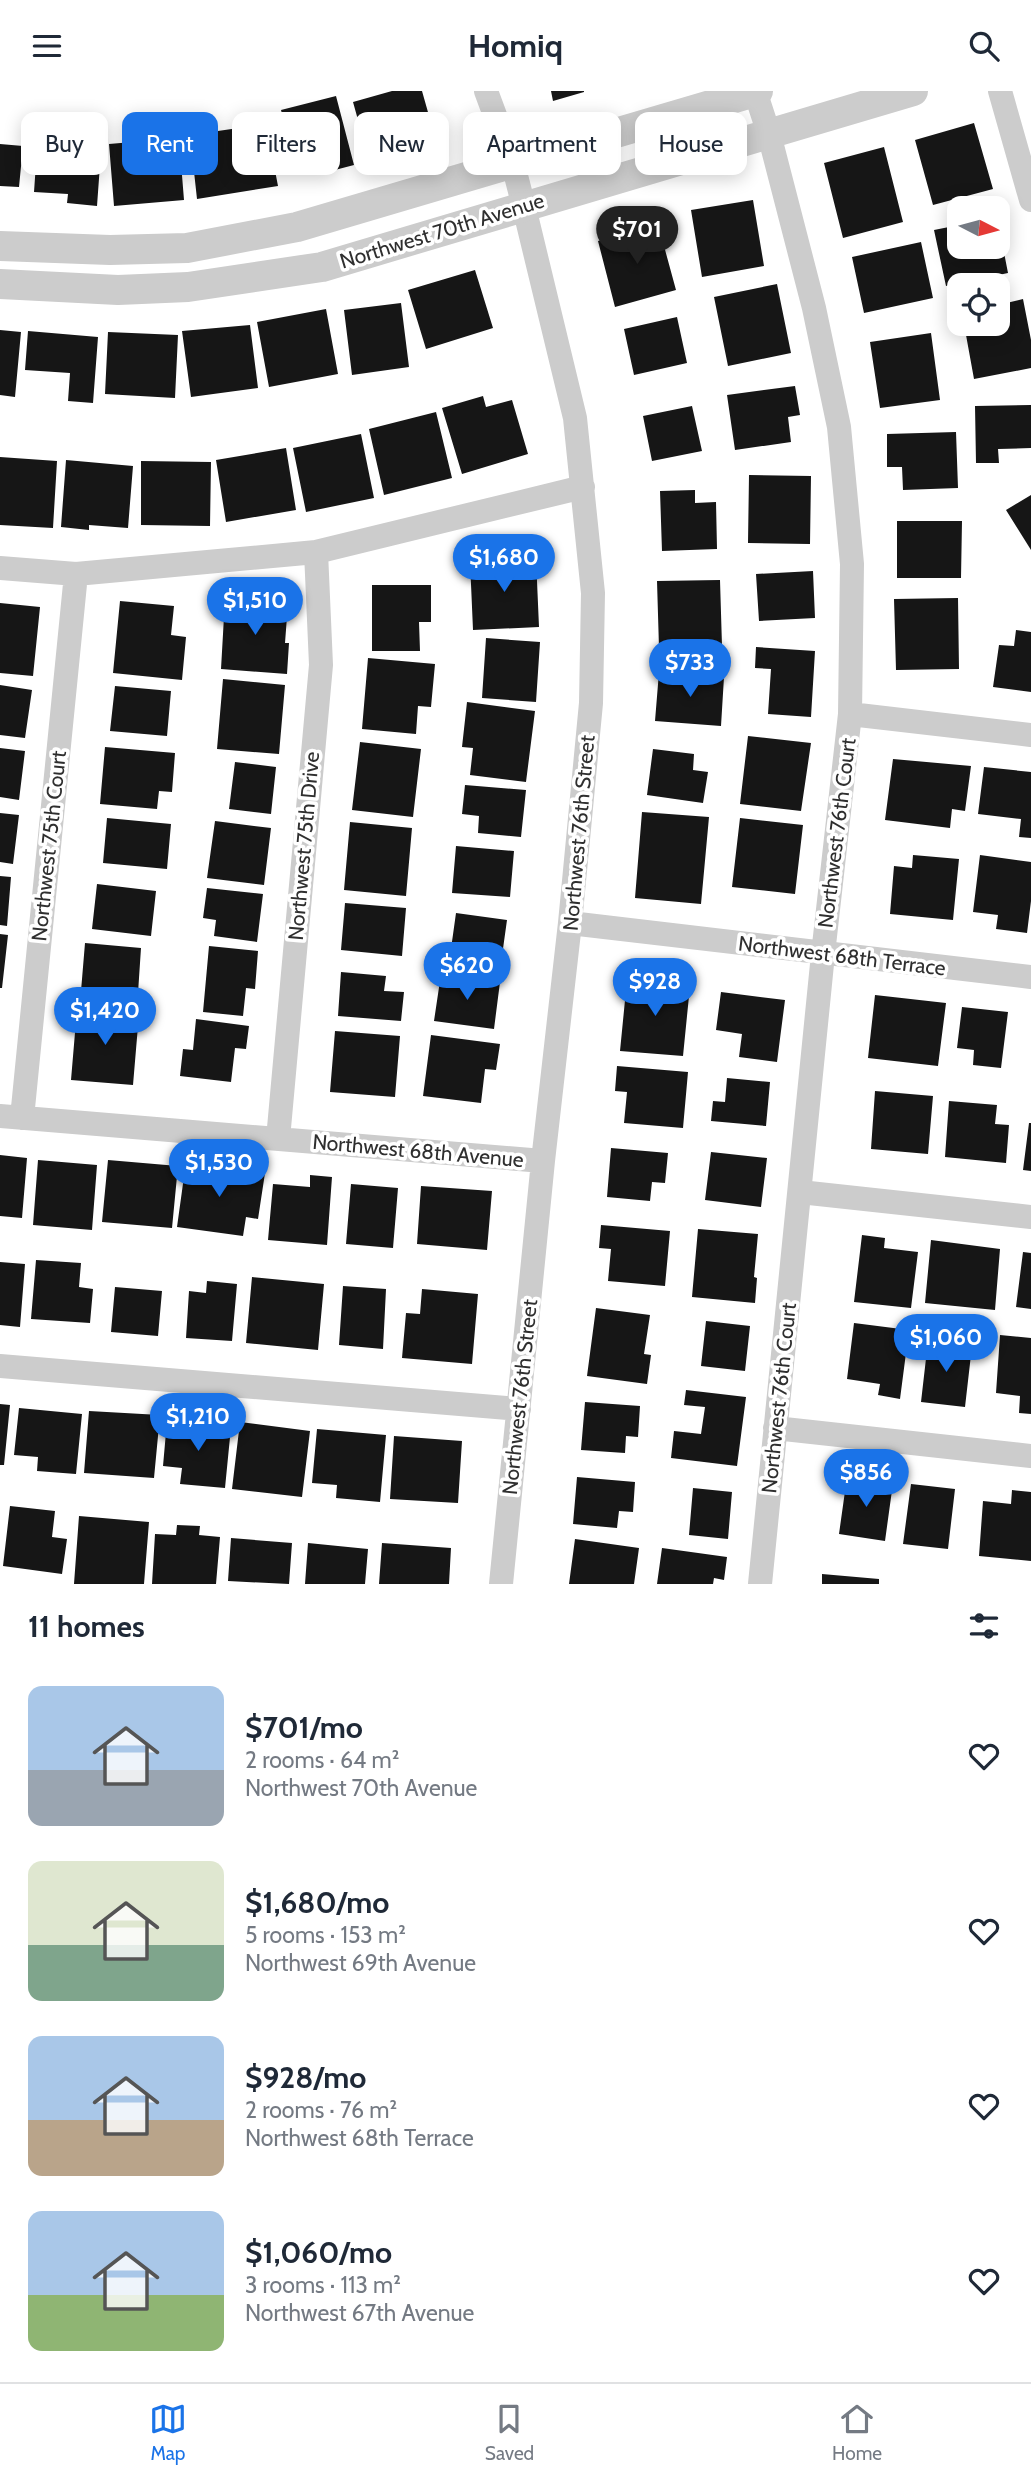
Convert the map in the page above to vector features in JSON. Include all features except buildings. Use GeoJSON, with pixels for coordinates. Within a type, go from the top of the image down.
{"type":"FeatureCollection","features":[{"type":"Feature","properties":{"kind":"street","name":"Northwest 76th Street"},"geometry":{"type":"LineString","coordinates":[[486,91],[494,112]]}},
{"type":"Feature","properties":{"kind":"street","name":"Northwest 70th Avenue"},"geometry":{"type":"LineString","coordinates":[[621,132],[756,91]]}},
{"type":"Feature","properties":{"kind":"street","name":"Northwest 76th Court"},"geometry":{"type":"LineString","coordinates":[[756,91],[814,307],[839,427],[852,564],[850,714],[823,954],[760,1584]]}},
{"type":"Feature","properties":{"kind":"street","name":"Northwest 70th Avenue"},"geometry":{"type":"LineString","coordinates":[[0,284],[118,290],[188,287],[322,267],[913,91]]}},
{"type":"Feature","properties":{"kind":"street"},"geometry":{"type":"LineString","coordinates":[[1000,91],[1031,200]]}},
{"type":"Feature","properties":{"kind":"street","name":"Northwest 70th Avenue"},"geometry":{"type":"LineString","coordinates":[[0,246],[110,250],[187,248],[298,227],[475,175]]}},
{"type":"Feature","properties":{"kind":"street","name":"Northwest 76th Street"},"geometry":{"type":"LineString","coordinates":[[501,1584],[591,703],[593,593],[575,418],[516,175]]}},
{"type":"Feature","properties":{"kind":"street"},"geometry":{"type":"LineString","coordinates":[[0,568],[76,574],[316,552],[583,487]]}},
{"type":"Feature","properties":{"kind":"street","name":"Northwest 75th Drive"},"geometry":{"type":"LineString","coordinates":[[278,1139],[321,665],[316,552]]}},
{"type":"Feature","properties":{"kind":"street","name":"Northwest 75th Court"},"geometry":{"type":"LineString","coordinates":[[11,1117],[76,574]]}},
{"type":"Feature","properties":{"kind":"street"},"geometry":{"type":"LineString","coordinates":[[850,714],[1031,735]]}},
{"type":"Feature","properties":{"kind":"street","name":"Northwest 68th Terrace"},"geometry":{"type":"LineString","coordinates":[[570,923],[1031,977]]}},
{"type":"Feature","properties":{"kind":"street","name":"Northwest 68th Avenue"},"geometry":{"type":"LineString","coordinates":[[11,1117],[543,1161]]}},
{"type":"Feature","properties":{"kind":"street"},"geometry":{"type":"LineString","coordinates":[[800,1192],[1031,1217]]}},
{"type":"Feature","properties":{"kind":"street"},"geometry":{"type":"LineString","coordinates":[[0,1366],[519,1409]]}},
{"type":"Feature","properties":{"kind":"street"},"geometry":{"type":"LineString","coordinates":[[775,1428],[1031,1456]]}}]}
